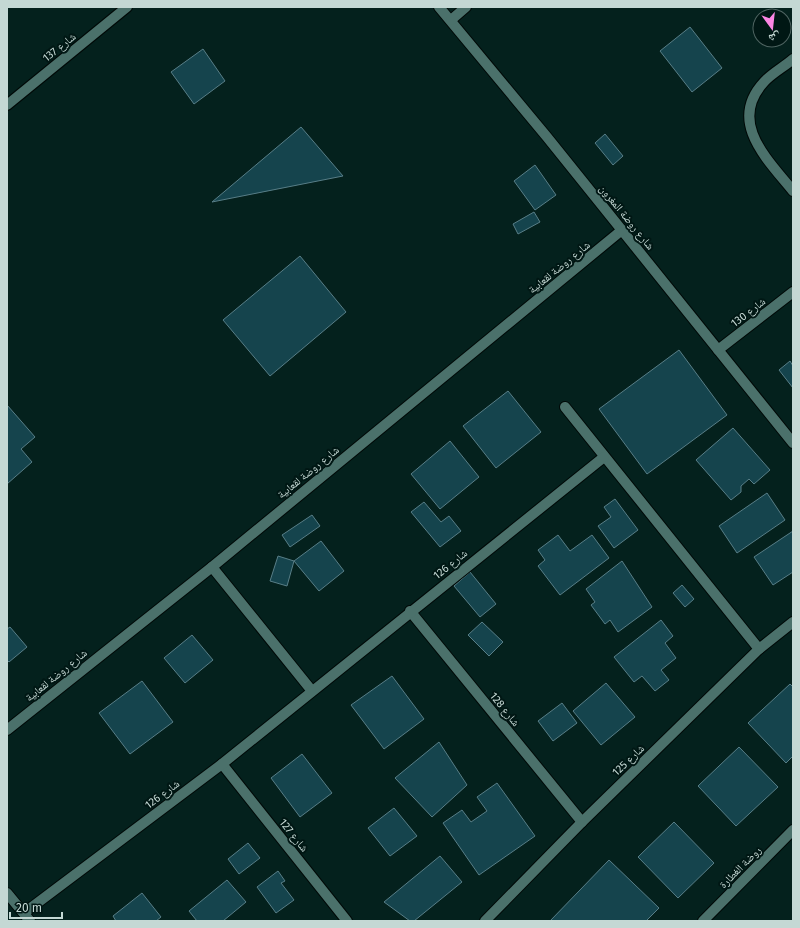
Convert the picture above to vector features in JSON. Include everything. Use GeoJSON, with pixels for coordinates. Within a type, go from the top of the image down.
{"type":"FeatureCollection","features":[{"type":"Feature","properties":{"kind":"street","name":"شارع 137"},"geometry":{"type":"LineString","coordinates":[[7,105],[127,7]]}},
{"type":"Feature","properties":{"kind":"street","name":"شارع روضة المغرون"},"geometry":{"type":"LineString","coordinates":[[439,7],[622,230],[793,443]]}},
{"type":"Feature","properties":{"kind":"street"},"geometry":{"type":"LineString","coordinates":[[451,20],[466,7]]}},
{"type":"Feature","properties":{"kind":"street"},"geometry":{"type":"LineString","coordinates":[[793,59],[764,82],[754,96],[749,111],[750,127],[758,147],[793,191]]}},
{"type":"Feature","properties":{"kind":"street","name":"شارع روضة لقعابية"},"geometry":{"type":"LineString","coordinates":[[7,730],[212,566],[622,230]]}},
{"type":"Feature","properties":{"kind":"street","name":"شارع 130"},"geometry":{"type":"LineString","coordinates":[[718,350],[793,292]]}},
{"type":"Feature","properties":{"kind":"street"},"geometry":{"type":"LineString","coordinates":[[565,407],[759,649]]}},
{"type":"Feature","properties":{"kind":"street","name":"شارع 126"},"geometry":{"type":"LineString","coordinates":[[7,893],[27,917],[222,764],[410,611],[604,457]]}},
{"type":"Feature","properties":{"kind":"street"},"geometry":{"type":"LineString","coordinates":[[212,566],[312,691]]}},
{"type":"Feature","properties":{"kind":"street","name":"شارع 128"},"geometry":{"type":"LineString","coordinates":[[410,611],[582,822]]}},
{"type":"Feature","properties":{"kind":"street","name":"شارع 125"},"geometry":{"type":"LineString","coordinates":[[485,921],[582,822],[759,649],[793,622]]}},
{"type":"Feature","properties":{"kind":"street","name":"شارع 127"},"geometry":{"type":"LineString","coordinates":[[222,764],[347,921]]}},
{"type":"Feature","properties":{"kind":"street","name":"روضة الغطارة"},"geometry":{"type":"LineString","coordinates":[[703,921],[793,830]]}},
{"type":"Feature","properties":{"kind":"building"},"geometry":{"type":"Polygon","coordinates":[[[690,27],[722,68],[692,92],[660,51],[690,27]]]}},
{"type":"Feature","properties":{"kind":"building"},"geometry":{"type":"Polygon","coordinates":[[[203,49],[225,81],[194,104],[171,72],[203,49]]]}},
{"type":"Feature","properties":{"kind":"building"},"geometry":{"type":"Polygon","coordinates":[[[301,127],[343,176],[212,202],[301,127]]]}},
{"type":"Feature","properties":{"kind":"building"},"geometry":{"type":"Polygon","coordinates":[[[605,134],[623,156],[613,165],[595,143],[605,134]]]}},
{"type":"Feature","properties":{"kind":"building"},"geometry":{"type":"Polygon","coordinates":[[[535,165],[556,195],[535,210],[514,181],[535,165]]]}},
{"type":"Feature","properties":{"kind":"building"},"geometry":{"type":"Polygon","coordinates":[[[534,212],[540,222],[518,234],[513,224],[534,212]]]}},
{"type":"Feature","properties":{"kind":"building"},"geometry":{"type":"Polygon","coordinates":[[[300,256],[346,312],[270,376],[223,320],[300,256]]]}},
{"type":"Feature","properties":{"kind":"building"},"geometry":{"type":"Polygon","coordinates":[[[679,350],[727,415],[647,474],[599,409],[679,350]]]}},
{"type":"Feature","properties":{"kind":"building"},"geometry":{"type":"Polygon","coordinates":[[[790,361],[793,366],[793,388],[779,370],[790,361]]]}},
{"type":"Feature","properties":{"kind":"building"},"geometry":{"type":"Polygon","coordinates":[[[508,391],[541,432],[496,468],[463,426],[508,391]]]}},
{"type":"Feature","properties":{"kind":"building"},"geometry":{"type":"Polygon","coordinates":[[[7,405],[35,437],[21,449],[32,462],[7,484],[7,405]]]}},
{"type":"Feature","properties":{"kind":"building"},"geometry":{"type":"Polygon","coordinates":[[[733,428],[770,470],[754,484],[749,479],[741,486],[741,492],[731,500],[696,460],[733,428]]]}},
{"type":"Feature","properties":{"kind":"building"},"geometry":{"type":"Polygon","coordinates":[[[450,441],[479,477],[440,509],[411,474],[450,441]]]}},
{"type":"Feature","properties":{"kind":"building"},"geometry":{"type":"Polygon","coordinates":[[[767,493],[785,520],[737,553],[719,526],[767,493]]]}},
{"type":"Feature","properties":{"kind":"building"},"geometry":{"type":"Polygon","coordinates":[[[615,499],[638,530],[614,548],[598,526],[611,517],[604,507],[615,499]]]}},
{"type":"Feature","properties":{"kind":"building"},"geometry":{"type":"Polygon","coordinates":[[[424,502],[441,522],[449,516],[461,531],[440,547],[411,512],[424,502]]]}},
{"type":"Feature","properties":{"kind":"building"},"geometry":{"type":"Polygon","coordinates":[[[312,515],[320,526],[290,547],[282,535],[312,515]]]}},
{"type":"Feature","properties":{"kind":"building"},"geometry":{"type":"Polygon","coordinates":[[[793,531],[793,572],[773,585],[754,557],[793,531]]]}},
{"type":"Feature","properties":{"kind":"building"},"geometry":{"type":"Polygon","coordinates":[[[558,535],[570,551],[592,535],[609,558],[560,595],[538,566],[545,560],[538,550],[558,535]]]}},
{"type":"Feature","properties":{"kind":"building"},"geometry":{"type":"Polygon","coordinates":[[[321,541],[344,571],[319,591],[294,561],[321,541]]]}},
{"type":"Feature","properties":{"kind":"building"},"geometry":{"type":"Polygon","coordinates":[[[278,556],[294,561],[287,586],[270,581],[278,556]]]}},
{"type":"Feature","properties":{"kind":"building"},"geometry":{"type":"Polygon","coordinates":[[[622,561],[652,607],[618,632],[610,620],[605,624],[591,605],[595,602],[586,589],[622,561]]]}},
{"type":"Feature","properties":{"kind":"building"},"geometry":{"type":"Polygon","coordinates":[[[470,572],[496,604],[480,617],[454,586],[470,572]]]}},
{"type":"Feature","properties":{"kind":"building"},"geometry":{"type":"Polygon","coordinates":[[[682,585],[694,599],[685,607],[673,593],[682,585]]]}},
{"type":"Feature","properties":{"kind":"building"},"geometry":{"type":"Polygon","coordinates":[[[661,620],[673,636],[665,643],[676,658],[661,670],[669,680],[655,691],[642,676],[634,682],[614,657],[661,620]]]}},
{"type":"Feature","properties":{"kind":"building"},"geometry":{"type":"Polygon","coordinates":[[[482,622],[503,642],[489,656],[468,635],[482,622]]]}},
{"type":"Feature","properties":{"kind":"building"},"geometry":{"type":"Polygon","coordinates":[[[10,627],[27,647],[9,662],[7,660],[7,629],[10,627]]]}},
{"type":"Feature","properties":{"kind":"building"},"geometry":{"type":"Polygon","coordinates":[[[192,635],[213,660],[185,683],[164,658],[192,635]]]}},
{"type":"Feature","properties":{"kind":"building"},"geometry":{"type":"Polygon","coordinates":[[[392,676],[424,719],[384,749],[351,705],[392,676]]]}},
{"type":"Feature","properties":{"kind":"building"},"geometry":{"type":"Polygon","coordinates":[[[142,681],[173,722],[130,754],[99,713],[142,681]]]}},
{"type":"Feature","properties":{"kind":"building"},"geometry":{"type":"Polygon","coordinates":[[[606,683],[635,717],[601,745],[573,711],[606,683]]]}},
{"type":"Feature","properties":{"kind":"building"},"geometry":{"type":"Polygon","coordinates":[[[790,684],[793,687],[793,756],[786,763],[748,723],[790,684]]]}},
{"type":"Feature","properties":{"kind":"building"},"geometry":{"type":"Polygon","coordinates":[[[562,703],[577,723],[553,741],[538,721],[562,703]]]}},
{"type":"Feature","properties":{"kind":"building"},"geometry":{"type":"Polygon","coordinates":[[[439,742],[467,785],[432,817],[395,778],[439,742]]]}},
{"type":"Feature","properties":{"kind":"building"},"geometry":{"type":"Polygon","coordinates":[[[739,747],[778,787],[736,826],[698,786],[739,747]]]}},
{"type":"Feature","properties":{"kind":"building"},"geometry":{"type":"Polygon","coordinates":[[[302,754],[332,793],[300,817],[271,778],[302,754]]]}},
{"type":"Feature","properties":{"kind":"building"},"geometry":{"type":"Polygon","coordinates":[[[497,783],[535,836],[479,875],[443,823],[462,810],[471,822],[487,811],[477,797],[497,783]]]}},
{"type":"Feature","properties":{"kind":"building"},"geometry":{"type":"Polygon","coordinates":[[[394,808],[417,836],[390,856],[368,828],[394,808]]]}},
{"type":"Feature","properties":{"kind":"building"},"geometry":{"type":"Polygon","coordinates":[[[674,822],[714,863],[678,898],[638,857],[674,822]]]}},
{"type":"Feature","properties":{"kind":"building"},"geometry":{"type":"Polygon","coordinates":[[[248,843],[260,858],[239,874],[228,859],[248,843]]]}},
{"type":"Feature","properties":{"kind":"building"},"geometry":{"type":"Polygon","coordinates":[[[440,856],[462,882],[414,921],[410,921],[384,902],[440,856]]]}},
{"type":"Feature","properties":{"kind":"building"},"geometry":{"type":"Polygon","coordinates":[[[609,860],[659,908],[646,921],[550,921],[609,860]]]}},
{"type":"Feature","properties":{"kind":"building"},"geometry":{"type":"Polygon","coordinates":[[[278,871],[285,881],[281,883],[294,900],[276,913],[257,887],[278,871]]]}},
{"type":"Feature","properties":{"kind":"building"},"geometry":{"type":"Polygon","coordinates":[[[227,880],[246,902],[223,921],[197,921],[189,911],[227,880]]]}},
{"type":"Feature","properties":{"kind":"building"},"geometry":{"type":"Polygon","coordinates":[[[142,893],[161,917],[156,921],[116,921],[113,916],[142,893]]]}}]}
